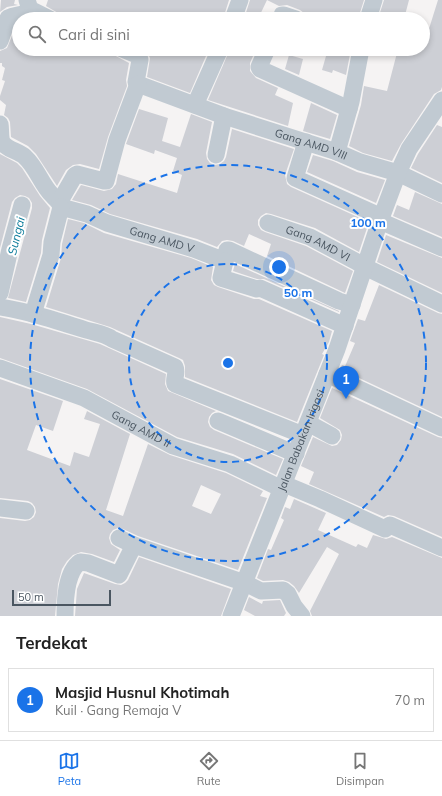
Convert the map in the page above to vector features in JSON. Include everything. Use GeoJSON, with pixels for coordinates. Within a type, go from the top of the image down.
{"type":"FeatureCollection","features":[{"type":"Feature","properties":{"kind":"street"},"geometry":{"type":"LineString","coordinates":[[236,12],[240,0]]}},
{"type":"Feature","properties":{"kind":"street"},"geometry":{"type":"LineString","coordinates":[[370,12],[374,0]]}},
{"type":"Feature","properties":{"kind":"street"},"geometry":{"type":"LineString","coordinates":[[28,3],[40,12]]}},
{"type":"Feature","properties":{"kind":"street"},"geometry":{"type":"LineString","coordinates":[[0,41],[8,18],[12,17]]}},
{"type":"Feature","properties":{"kind":"street"},"geometry":{"type":"LineString","coordinates":[[33,314],[51,255],[52,242],[60,204],[75,175],[77,174],[106,181],[117,140],[138,84],[136,82],[140,60],[139,56]]}},
{"type":"Feature","properties":{"kind":"street"},"geometry":{"type":"LineString","coordinates":[[195,106],[217,56]]}},
{"type":"Feature","properties":{"kind":"street"},"geometry":{"type":"LineString","coordinates":[[264,56],[259,66],[260,68],[349,109]]}},
{"type":"Feature","properties":{"kind":"street"},"geometry":{"type":"LineString","coordinates":[[337,152],[349,109],[360,56]]}},
{"type":"Feature","properties":{"kind":"street","name":"Gang AMD VIII"},"geometry":{"type":"LineString","coordinates":[[138,84],[224,116],[337,152],[360,162],[398,173],[442,194]]}},
{"type":"Feature","properties":{"kind":"street","name":"Jalan Babakan Irigasi"},"geometry":{"type":"LineString","coordinates":[[231,616],[306,429],[345,326],[398,173],[409,149],[442,100]]}},
{"type":"Feature","properties":{"kind":"street"},"geometry":{"type":"LineString","coordinates":[[216,155],[224,116]]}},
{"type":"Feature","properties":{"kind":"street","name":"Gang AMD V"},"geometry":{"type":"LineString","coordinates":[[0,124],[2,141],[6,146],[25,157],[44,185],[60,204],[107,223],[194,249],[225,261]]}},
{"type":"Feature","properties":{"kind":"street"},"geometry":{"type":"LineString","coordinates":[[306,142],[295,178],[442,248]]}},
{"type":"Feature","properties":{"kind":"street"},"geometry":{"type":"LineString","coordinates":[[0,293],[22,205]]}},
{"type":"Feature","properties":{"kind":"street","name":"Gang AMD VI"},"geometry":{"type":"LineString","coordinates":[[268,223],[310,237],[365,267],[442,304]]}},
{"type":"Feature","properties":{"kind":"street"},"geometry":{"type":"LineString","coordinates":[[345,326],[260,288],[257,289],[220,278],[227,250],[339,301],[352,305]]}},
{"type":"Feature","properties":{"kind":"street"},"geometry":{"type":"LineString","coordinates":[[0,307],[33,314],[108,336],[112,340],[175,367],[177,371],[174,382],[176,384],[306,429],[332,436]]}},
{"type":"Feature","properties":{"kind":"street","name":"Gang AMD II"},"geometry":{"type":"LineString","coordinates":[[0,368],[84,398],[173,446],[230,464],[283,487],[320,499],[385,529],[390,526],[442,548]]}},
{"type":"Feature","properties":{"kind":"street"},"geometry":{"type":"LineString","coordinates":[[326,374],[442,428]]}},
{"type":"Feature","properties":{"kind":"street"},"geometry":{"type":"LineString","coordinates":[[218,421],[296,454]]}},
{"type":"Feature","properties":{"kind":"street"},"geometry":{"type":"LineString","coordinates":[[0,508],[26,511]]}},
{"type":"Feature","properties":{"kind":"street"},"geometry":{"type":"LineString","coordinates":[[65,616],[65,597],[72,571],[76,564],[80,562],[88,563],[119,575],[127,541],[245,583],[261,591],[283,590],[288,594],[294,606],[302,616]]}},
{"type":"Feature","properties":{"kind":"building"},"geometry":{"type":"Polygon","coordinates":[[[1,0],[15,0],[14,4],[18,5],[7,7],[0,12],[1,0]]]}},
{"type":"Feature","properties":{"kind":"building"},"geometry":{"type":"Polygon","coordinates":[[[48,0],[229,0],[225,12],[56,12],[46,6],[48,0]]]}},
{"type":"Feature","properties":{"kind":"building"},"geometry":{"type":"Polygon","coordinates":[[[250,0],[267,0],[261,12],[246,12],[250,0]]]}},
{"type":"Feature","properties":{"kind":"building"},"geometry":{"type":"Polygon","coordinates":[[[267,0],[364,0],[360,12],[303,12],[287,5],[279,6],[267,0]]]}},
{"type":"Feature","properties":{"kind":"building"},"geometry":{"type":"Polygon","coordinates":[[[384,0],[409,0],[406,12],[380,12],[384,0]]]}},
{"type":"Feature","properties":{"kind":"building"},"geometry":{"type":"Polygon","coordinates":[[[438,0],[442,0],[441,90],[434,94],[401,144],[392,161],[363,153],[349,146],[361,105],[364,86],[387,91],[396,56],[430,56],[430,26],[438,0]]]}},
{"type":"Feature","properties":{"kind":"building"},"geometry":{"type":"Polygon","coordinates":[[[12,36],[12,56],[116,56],[129,63],[126,80],[127,86],[108,137],[99,169],[80,164],[73,165],[66,170],[57,186],[36,154],[28,146],[11,137],[10,122],[4,115],[6,105],[0,100],[5,81],[2,80],[5,68],[2,66],[2,63],[0,63],[0,51],[7,48],[12,36]]]}},
{"type":"Feature","properties":{"kind":"building"},"geometry":{"type":"Polygon","coordinates":[[[149,56],[206,56],[190,93],[147,77],[149,56]]]}},
{"type":"Feature","properties":{"kind":"building"},"geometry":{"type":"Polygon","coordinates":[[[227,56],[253,56],[250,63],[250,71],[256,78],[278,88],[275,95],[293,103],[288,126],[208,100],[227,56]]]}},
{"type":"Feature","properties":{"kind":"building"},"geometry":{"type":"Polygon","coordinates":[[[289,56],[303,59],[299,75],[285,69],[289,56]]]}},
{"type":"Feature","properties":{"kind":"building"},"geometry":{"type":"Polygon","coordinates":[[[326,56],[350,56],[346,75],[333,70],[332,73],[322,70],[326,56]]]}},
{"type":"Feature","properties":{"kind":"building"},"geometry":{"type":"Polygon","coordinates":[[[311,103],[337,115],[330,139],[303,131],[311,103]]]}},
{"type":"Feature","properties":{"kind":"building"},"geometry":{"type":"Polygon","coordinates":[[[139,109],[168,118],[162,141],[180,147],[191,114],[212,122],[206,153],[207,159],[214,165],[220,164],[226,157],[232,129],[294,149],[285,175],[287,184],[369,222],[359,252],[315,228],[271,214],[266,213],[261,216],[258,220],[258,225],[261,230],[265,232],[306,246],[353,271],[345,293],[267,256],[271,244],[249,234],[244,246],[227,240],[222,241],[217,247],[197,239],[110,214],[91,205],[72,200],[81,185],[104,191],[112,189],[116,184],[118,174],[177,193],[182,175],[173,171],[177,158],[155,150],[154,154],[126,144],[139,109]]]}},
{"type":"Feature","properties":{"kind":"building"},"geometry":{"type":"Polygon","coordinates":[[[437,125],[442,127],[442,183],[411,168],[418,154],[437,125]]]}},
{"type":"Feature","properties":{"kind":"building"},"geometry":{"type":"Polygon","coordinates":[[[0,154],[17,163],[22,168],[40,196],[50,208],[42,240],[41,253],[26,302],[8,298],[32,208],[32,203],[29,198],[20,195],[12,202],[0,248],[0,154]]]}},
{"type":"Feature","properties":{"kind":"building"},"geometry":{"type":"Polygon","coordinates":[[[313,155],[333,161],[357,172],[385,180],[376,203],[307,172],[313,155]]]}},
{"type":"Feature","properties":{"kind":"building"},"geometry":{"type":"Polygon","coordinates":[[[415,192],[442,204],[442,237],[393,216],[397,205],[409,210],[415,192]]]}},
{"type":"Feature","properties":{"kind":"building"},"geometry":{"type":"Polygon","coordinates":[[[68,219],[84,223],[104,233],[191,258],[213,267],[211,280],[214,285],[254,299],[259,299],[332,331],[297,422],[185,377],[185,366],[183,360],[179,358],[110,327],[46,307],[61,258],[62,244],[68,219]]]}},
{"type":"Feature","properties":{"kind":"building"},"geometry":{"type":"Polygon","coordinates":[[[386,235],[442,258],[442,293],[377,262],[386,235]]]}},
{"type":"Feature","properties":{"kind":"building"},"geometry":{"type":"Polygon","coordinates":[[[235,264],[339,312],[264,279],[257,279],[233,271],[235,264]]]}},
{"type":"Feature","properties":{"kind":"building"},"geometry":{"type":"Polygon","coordinates":[[[379,285],[442,314],[442,417],[340,369],[342,365],[345,366],[355,343],[350,341],[358,319],[365,321],[379,285]]]}},
{"type":"Feature","properties":{"kind":"building"},"geometry":{"type":"Polygon","coordinates":[[[0,317],[31,324],[100,344],[166,374],[165,384],[168,391],[216,411],[209,417],[208,422],[210,427],[214,430],[283,459],[276,475],[233,454],[177,437],[87,389],[0,358],[0,317]]]}},
{"type":"Feature","properties":{"kind":"building"},"geometry":{"type":"Polygon","coordinates":[[[0,379],[63,401],[53,431],[36,425],[27,450],[70,466],[74,452],[89,457],[100,424],[84,419],[87,411],[130,434],[106,510],[123,516],[148,444],[170,455],[226,473],[263,491],[260,496],[267,498],[238,570],[118,528],[113,530],[109,538],[111,544],[120,550],[114,562],[92,554],[81,552],[73,555],[67,561],[62,569],[58,584],[55,616],[0,616],[0,518],[25,521],[34,517],[36,512],[35,507],[28,501],[0,498],[0,379]],[[201,485],[192,506],[211,514],[221,494],[201,485]]]}},
{"type":"Feature","properties":{"kind":"building"},"geometry":{"type":"Polygon","coordinates":[[[332,388],[442,438],[442,537],[394,516],[388,515],[384,517],[309,484],[314,472],[301,466],[313,437],[332,446],[337,445],[341,440],[342,435],[340,430],[320,418],[332,388]]]}},
{"type":"Feature","properties":{"kind":"building"},"geometry":{"type":"Polygon","coordinates":[[[294,499],[326,513],[318,530],[356,547],[358,544],[367,548],[373,535],[386,539],[392,537],[442,558],[442,616],[312,616],[310,611],[339,554],[327,547],[299,593],[289,582],[283,580],[263,581],[257,578],[268,549],[271,550],[284,520],[281,518],[285,507],[290,509],[294,499]]]}},
{"type":"Feature","properties":{"kind":"building"},"geometry":{"type":"Polygon","coordinates":[[[139,557],[231,589],[221,616],[75,616],[77,589],[84,573],[121,585],[128,580],[139,557]]]}},
{"type":"Feature","properties":{"kind":"building"},"geometry":{"type":"Polygon","coordinates":[[[249,597],[262,604],[263,601],[280,600],[286,613],[284,616],[255,616],[244,610],[249,597]]]}},
{"type":"Feature","properties":{"kind":"place","name":"Masjid Husnul Khotimah"},"geometry":{"type":"Point","coordinates":[346,399]}},
{"type":"Feature","properties":{"kind":"water label","name":"Sungai"},"geometry":{"type":"Point","coordinates":[16,236]}}]}
